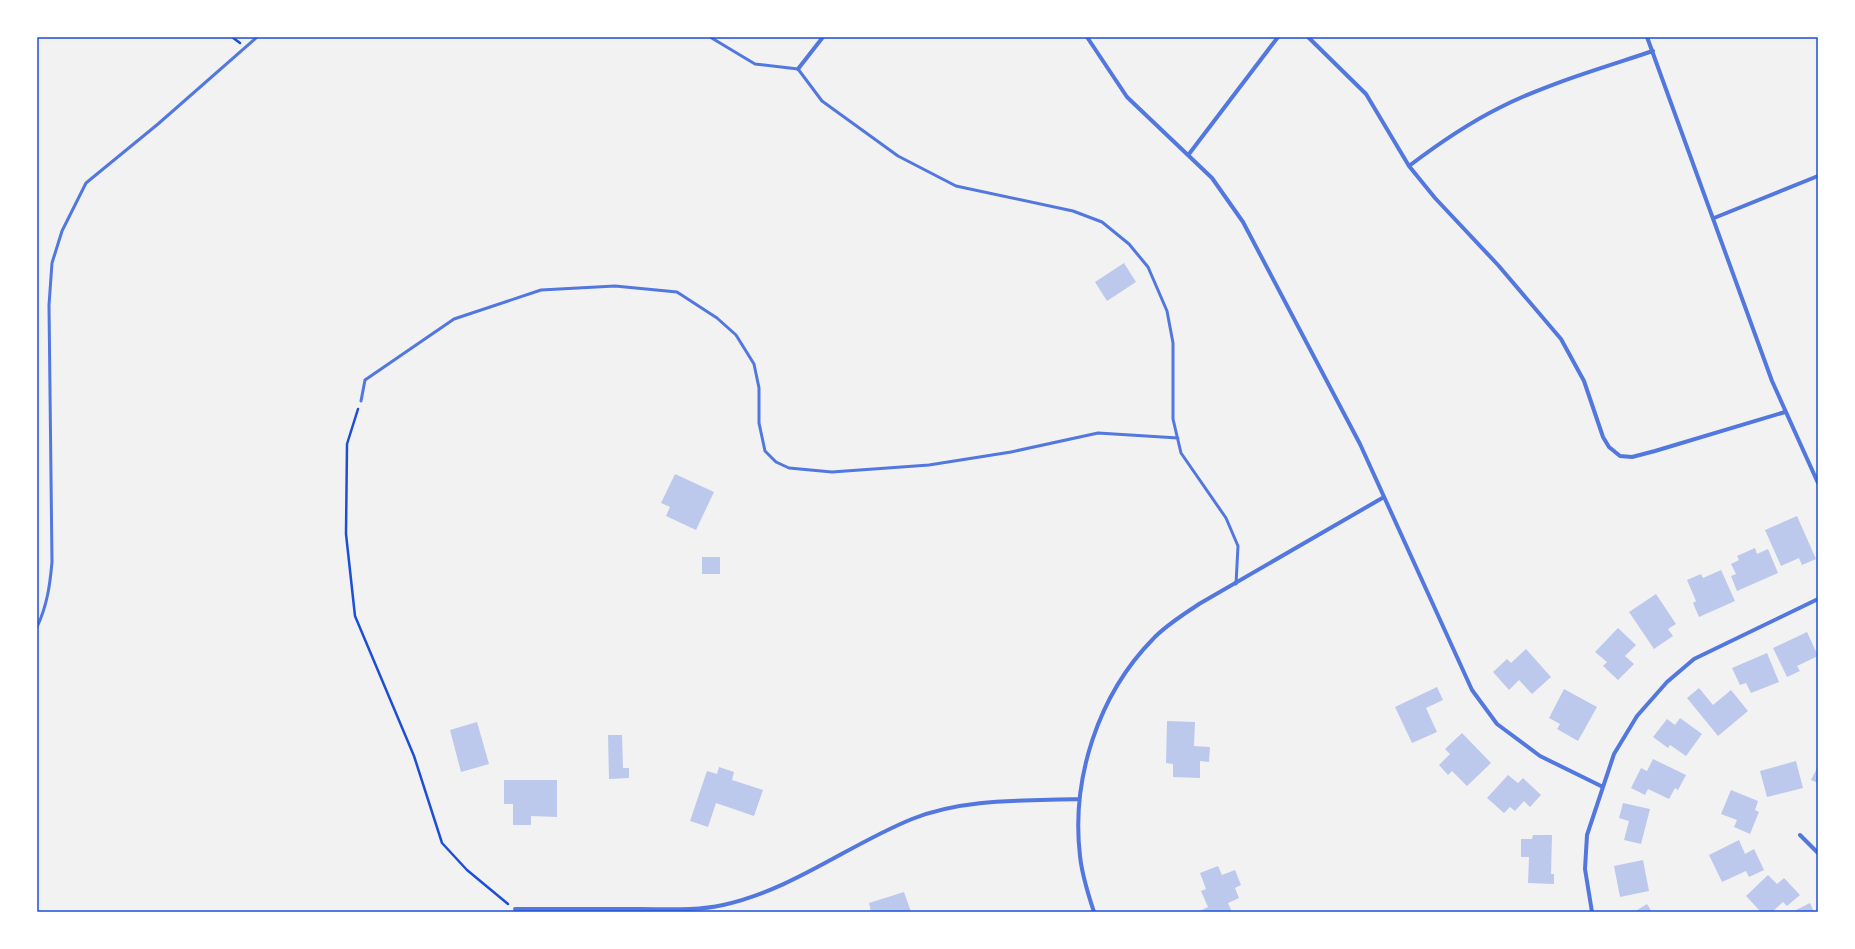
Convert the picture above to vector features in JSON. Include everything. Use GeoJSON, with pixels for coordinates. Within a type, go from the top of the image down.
{"type":"FeatureCollection","features":[{"type":"Feature","properties":{"kind":"street"},"geometry":{"type":"LineString","coordinates":[[798,69],[823,37]]}},
{"type":"Feature","properties":{"kind":"street"},"geometry":{"type":"LineString","coordinates":[[1087,37],[1127,97],[1212,178],[1243,222],[1360,444],[1472,690],[1496,724],[1540,756],[1604,787]]}},
{"type":"Feature","properties":{"kind":"street"},"geometry":{"type":"LineString","coordinates":[[1188,154],[1278,37]]}},
{"type":"Feature","properties":{"kind":"street"},"geometry":{"type":"LineString","coordinates":[[1308,37],[1366,94],[1409,166],[1435,198],[1493,259],[1561,339],[1584,381],[1603,437],[1609,447],[1620,456],[1632,457],[1655,451],[1786,412]]}},
{"type":"Feature","properties":{"kind":"street"},"geometry":{"type":"LineString","coordinates":[[1647,37],[1772,381],[1818,483]]}},
{"type":"Feature","properties":{"kind":"street"},"geometry":{"type":"LineString","coordinates":[[1409,166],[1445,139],[1499,108],[1564,82],[1652,51]]}},
{"type":"Feature","properties":{"kind":"street"},"geometry":{"type":"LineString","coordinates":[[1714,218],[1818,176]]}},
{"type":"Feature","properties":{"kind":"street"},"geometry":{"type":"LineString","coordinates":[[1094,912],[1086,889],[1080,857],[1079,799],[1092,739],[1099,721],[1127,671],[1153,639],[1174,621],[1199,604],[1236,584],[1384,497]]}},
{"type":"Feature","properties":{"kind":"street"},"geometry":{"type":"LineString","coordinates":[[1592,912],[1585,869],[1587,835],[1614,754],[1637,716],[1667,682],[1694,659],[1818,599]]}},
{"type":"Feature","properties":{"kind":"street"},"geometry":{"type":"LineString","coordinates":[[515,909],[683,909],[722,905],[748,898],[780,885],[889,829],[931,813],[954,807],[999,802],[1079,799]]}},
{"type":"Feature","properties":{"kind":"street"},"geometry":{"type":"LineString","coordinates":[[1800,835],[1818,853]]}},
{"type":"Feature","properties":{"kind":"lane"},"geometry":{"type":"LineString","coordinates":[[37,627],[43,615],[50,589],[52,562],[49,305],[52,263],[62,232],[86,183],[158,124],[258,37]]}},
{"type":"Feature","properties":{"kind":"lane"},"geometry":{"type":"LineString","coordinates":[[710,37],[755,64],[798,69],[822,101],[898,156],[956,186],[1073,211],[1102,222],[1129,244],[1148,267],[1167,311],[1173,343],[1173,419],[1181,453],[1226,518],[1238,546],[1236,584]]}},
{"type":"Feature","properties":{"kind":"lane"},"geometry":{"type":"LineString","coordinates":[[361,400],[365,380],[454,319],[541,290],[615,286],[677,292],[717,318],[736,335],[754,364],[759,388],[759,423],[765,451],[776,462],[789,468],[832,472],[929,465],[1011,452],[1098,433],[1178,438]]}},
{"type":"Feature","properties":{"kind":"path"},"geometry":{"type":"LineString","coordinates":[[361,400],[347,444],[346,534],[355,616],[414,756],[442,842],[467,870],[515,909]]}},
{"type":"Feature","properties":{"kind":"building"},"geometry":{"type":"Polygon","coordinates":[[[1124,263],[1136,282],[1107,301],[1095,282],[1124,263]]]}},
{"type":"Feature","properties":{"kind":"building"},"geometry":{"type":"Polygon","coordinates":[[[675,474],[714,492],[696,530],[666,516],[670,507],[661,503],[675,474]]]}},
{"type":"Feature","properties":{"kind":"building"},"geometry":{"type":"Polygon","coordinates":[[[1797,516],[1816,559],[1802,565],[1799,558],[1781,566],[1765,530],[1797,516]]]}},
{"type":"Feature","properties":{"kind":"building"},"geometry":{"type":"Polygon","coordinates":[[[1755,548],[1757,554],[1768,549],[1778,573],[1737,591],[1731,576],[1736,574],[1731,564],[1739,560],[1737,556],[1755,548]]]}},
{"type":"Feature","properties":{"kind":"building"},"geometry":{"type":"Polygon","coordinates":[[[702,557],[720,557],[720,574],[702,574],[702,557]]]}},
{"type":"Feature","properties":{"kind":"building"},"geometry":{"type":"Polygon","coordinates":[[[1721,570],[1735,601],[1699,617],[1693,603],[1696,601],[1687,580],[1701,574],[1703,578],[1721,570]]]}},
{"type":"Feature","properties":{"kind":"building"},"geometry":{"type":"Polygon","coordinates":[[[1656,594],[1676,624],[1668,629],[1673,636],[1654,649],[1629,612],[1656,594]]]}},
{"type":"Feature","properties":{"kind":"building"},"geometry":{"type":"Polygon","coordinates":[[[1618,628],[1636,645],[1625,656],[1634,664],[1618,680],[1603,666],[1607,662],[1595,652],[1618,628]]]}},
{"type":"Feature","properties":{"kind":"building"},"geometry":{"type":"Polygon","coordinates":[[[1807,632],[1818,656],[1797,666],[1800,671],[1787,677],[1773,648],[1807,632]]]}},
{"type":"Feature","properties":{"kind":"building"},"geometry":{"type":"Polygon","coordinates":[[[1526,649],[1551,677],[1532,694],[1519,680],[1509,690],[1493,672],[1507,659],[1511,663],[1526,649]]]}},
{"type":"Feature","properties":{"kind":"building"},"geometry":{"type":"Polygon","coordinates":[[[1767,653],[1779,682],[1751,693],[1746,683],[1740,685],[1732,668],[1767,653]]]}},
{"type":"Feature","properties":{"kind":"building"},"geometry":{"type":"Polygon","coordinates":[[[1437,687],[1443,700],[1426,708],[1437,732],[1412,743],[1395,707],[1437,687]]]}},
{"type":"Feature","properties":{"kind":"building"},"geometry":{"type":"Polygon","coordinates":[[[1699,688],[1713,705],[1731,690],[1748,711],[1718,736],[1687,698],[1699,688]]]}},
{"type":"Feature","properties":{"kind":"building"},"geometry":{"type":"Polygon","coordinates":[[[1564,689],[1597,707],[1578,741],[1557,729],[1560,724],[1549,718],[1564,689]]]}},
{"type":"Feature","properties":{"kind":"building"},"geometry":{"type":"Polygon","coordinates":[[[1680,718],[1702,734],[1686,756],[1670,745],[1668,748],[1653,737],[1667,719],[1675,725],[1680,718]]]}},
{"type":"Feature","properties":{"kind":"building"},"geometry":{"type":"Polygon","coordinates":[[[1167,721],[1195,722],[1194,746],[1210,747],[1209,762],[1200,761],[1200,778],[1173,777],[1173,764],[1166,763],[1167,721]]]}},
{"type":"Feature","properties":{"kind":"building"},"geometry":{"type":"Polygon","coordinates":[[[477,722],[489,764],[461,772],[450,730],[477,722]]]}},
{"type":"Feature","properties":{"kind":"building"},"geometry":{"type":"Polygon","coordinates":[[[1462,733],[1491,763],[1467,786],[1452,771],[1448,775],[1439,765],[1450,754],[1445,749],[1462,733]]]}},
{"type":"Feature","properties":{"kind":"building"},"geometry":{"type":"Polygon","coordinates":[[[608,735],[622,735],[623,768],[629,768],[629,778],[609,779],[608,735]]]}},
{"type":"Feature","properties":{"kind":"building"},"geometry":{"type":"Polygon","coordinates":[[[1653,759],[1686,775],[1678,790],[1675,788],[1669,799],[1648,789],[1645,795],[1631,788],[1641,768],[1647,771],[1653,759]]]}},
{"type":"Feature","properties":{"kind":"building"},"geometry":{"type":"Polygon","coordinates":[[[1796,761],[1803,788],[1767,797],[1760,771],[1796,761]]]}},
{"type":"Feature","properties":{"kind":"building"},"geometry":{"type":"Polygon","coordinates":[[[1818,766],[1818,783],[1811,780],[1818,766]]]}},
{"type":"Feature","properties":{"kind":"building"},"geometry":{"type":"Polygon","coordinates":[[[719,767],[734,772],[732,780],[763,790],[754,816],[716,803],[708,827],[690,821],[707,771],[717,774],[719,767]]]}},
{"type":"Feature","properties":{"kind":"building"},"geometry":{"type":"Polygon","coordinates":[[[1508,775],[1518,783],[1523,778],[1541,795],[1530,807],[1524,801],[1515,811],[1510,807],[1504,813],[1487,798],[1508,775]]]}},
{"type":"Feature","properties":{"kind":"building"},"geometry":{"type":"Polygon","coordinates":[[[504,780],[557,780],[557,817],[531,816],[531,825],[513,825],[513,804],[504,804],[504,780]]]}},
{"type":"Feature","properties":{"kind":"building"},"geometry":{"type":"Polygon","coordinates":[[[1731,790],[1758,801],[1755,810],[1759,812],[1750,834],[1734,827],[1737,820],[1721,814],[1731,790]]]}},
{"type":"Feature","properties":{"kind":"building"},"geometry":{"type":"Polygon","coordinates":[[[1623,803],[1650,809],[1641,844],[1624,840],[1629,821],[1619,818],[1623,803]]]}},
{"type":"Feature","properties":{"kind":"building"},"geometry":{"type":"Polygon","coordinates":[[[1533,835],[1552,835],[1551,874],[1554,874],[1554,884],[1528,883],[1529,857],[1521,857],[1521,839],[1532,839],[1533,835]]]}},
{"type":"Feature","properties":{"kind":"building"},"geometry":{"type":"Polygon","coordinates":[[[1739,840],[1745,854],[1754,849],[1764,870],[1749,877],[1746,871],[1722,882],[1709,855],[1739,840]]]}},
{"type":"Feature","properties":{"kind":"building"},"geometry":{"type":"Polygon","coordinates":[[[1643,860],[1649,891],[1620,897],[1614,866],[1643,860]]]}},
{"type":"Feature","properties":{"kind":"building"},"geometry":{"type":"Polygon","coordinates":[[[1218,866],[1222,875],[1235,870],[1241,885],[1235,888],[1239,898],[1228,903],[1232,912],[1200,912],[1208,907],[1201,891],[1206,889],[1200,873],[1218,866]]]}},
{"type":"Feature","properties":{"kind":"building"},"geometry":{"type":"Polygon","coordinates":[[[1768,875],[1777,884],[1784,878],[1800,895],[1787,906],[1783,902],[1772,912],[1761,912],[1746,896],[1768,875]]]}},
{"type":"Feature","properties":{"kind":"building"},"geometry":{"type":"Polygon","coordinates":[[[904,892],[911,912],[871,912],[869,903],[904,892]]]}},
{"type":"Feature","properties":{"kind":"building"},"geometry":{"type":"Polygon","coordinates":[[[1810,903],[1814,912],[1792,912],[1810,903]]]}},
{"type":"Feature","properties":{"kind":"building"},"geometry":{"type":"Polygon","coordinates":[[[1647,904],[1652,912],[1634,912],[1647,904]]]}}]}
